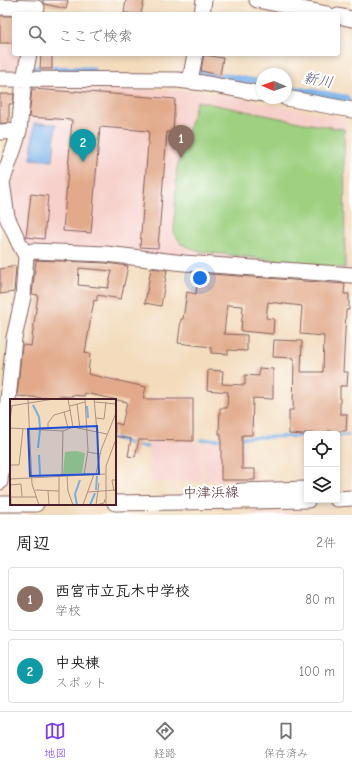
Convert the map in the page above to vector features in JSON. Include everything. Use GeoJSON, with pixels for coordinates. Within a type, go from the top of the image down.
{"type":"FeatureCollection","features":[{"type":"Feature","properties":{"kind":"street"},"geometry":{"type":"LineString","coordinates":[[202,12],[204,0]]}},
{"type":"Feature","properties":{"kind":"street"},"geometry":{"type":"LineString","coordinates":[[258,0],[318,12]]}},
{"type":"Feature","properties":{"kind":"street"},"geometry":{"type":"LineString","coordinates":[[0,8],[38,7]]}},
{"type":"Feature","properties":{"kind":"street"},"geometry":{"type":"LineString","coordinates":[[340,16],[352,19]]}},
{"type":"Feature","properties":{"kind":"street"},"geometry":{"type":"LineString","coordinates":[[0,482],[6,370],[23,297],[26,256],[4,218],[1,182],[15,146],[19,131],[24,79],[29,56]]}},
{"type":"Feature","properties":{"kind":"street"},"geometry":{"type":"LineString","coordinates":[[190,81],[195,56]]}},
{"type":"Feature","properties":{"kind":"street"},"geometry":{"type":"LineString","coordinates":[[0,79],[190,81],[256,93]]}},
{"type":"Feature","properties":{"kind":"street"},"geometry":{"type":"LineString","coordinates":[[292,99],[352,110]]}},
{"type":"Feature","properties":{"kind":"street"},"geometry":{"type":"LineString","coordinates":[[0,132],[19,131]]}},
{"type":"Feature","properties":{"kind":"street"},"geometry":{"type":"LineString","coordinates":[[26,256],[32,251],[106,254],[184,263],[352,275]]}},
{"type":"Feature","properties":{"kind":"street"},"geometry":{"type":"LineString","coordinates":[[340,489],[352,488]]}},
{"type":"Feature","properties":{"kind":"street","name":"中津浜線"},"geometry":{"type":"LineString","coordinates":[[116,494],[304,489]]}},
{"type":"Feature","properties":{"kind":"street"},"geometry":{"type":"LineString","coordinates":[[340,499],[352,498]]}},
{"type":"Feature","properties":{"kind":"street","name":"中津浜線"},"geometry":{"type":"LineString","coordinates":[[116,502],[304,500]]}},
{"type":"Feature","properties":{"kind":"shaded area"},"geometry":{"type":"Polygon","coordinates":[[[0,13],[8,13],[7,45],[12,45],[12,56],[22,56],[20,66],[17,70],[0,70],[0,13]]]}},
{"type":"Feature","properties":{"kind":"shaded area"},"geometry":{"type":"Polygon","coordinates":[[[31,87],[202,91],[256,101],[256,104],[269,104],[342,118],[346,124],[347,270],[28,247],[11,216],[7,184],[31,87]]]}},
{"type":"Feature","properties":{"kind":"shaded area"},"geometry":{"type":"Polygon","coordinates":[[[148,396],[195,396],[194,444],[202,444],[202,482],[149,482],[148,396]]]}},
{"type":"Feature","properties":{"kind":"shaded area"},"geometry":{"type":"Polygon","coordinates":[[[203,442],[245,443],[245,481],[204,481],[203,442]]]}},
{"type":"Feature","properties":{"kind":"shaded area"},"geometry":{"type":"Polygon","coordinates":[[[254,512],[335,513],[336,515],[254,515],[254,512]]]}},
{"type":"Feature","properties":{"kind":"green space"},"geometry":{"type":"Polygon","coordinates":[[[197,101],[304,123],[344,129],[345,268],[198,251],[181,244],[174,232],[177,167],[197,101]]]}},
{"type":"Feature","properties":{"kind":"water"},"geometry":{"type":"Polygon","coordinates":[[[34,123],[56,124],[53,161],[31,159],[34,123]]]}},
{"type":"Feature","properties":{"kind":"building"},"geometry":{"type":"Polygon","coordinates":[[[42,0],[68,0],[66,9],[45,4],[42,0]]]}},
{"type":"Feature","properties":{"kind":"building"},"geometry":{"type":"Polygon","coordinates":[[[126,0],[144,0],[141,12],[124,12],[126,0]]]}},
{"type":"Feature","properties":{"kind":"building"},"geometry":{"type":"Polygon","coordinates":[[[0,16],[12,16],[12,43],[0,43],[0,16]]]}},
{"type":"Feature","properties":{"kind":"building"},"geometry":{"type":"Polygon","coordinates":[[[41,56],[52,56],[52,69],[40,69],[41,56]]]}},
{"type":"Feature","properties":{"kind":"building"},"geometry":{"type":"Polygon","coordinates":[[[204,56],[223,58],[220,75],[201,71],[204,56]]]}},
{"type":"Feature","properties":{"kind":"building"},"geometry":{"type":"Polygon","coordinates":[[[32,89],[175,99],[173,133],[167,132],[158,248],[140,247],[149,131],[100,127],[91,233],[63,231],[72,120],[29,117],[32,89]]]}},
{"type":"Feature","properties":{"kind":"building"},"geometry":{"type":"Polygon","coordinates":[[[0,94],[14,94],[13,104],[9,104],[9,123],[0,123],[0,94]]]}},
{"type":"Feature","properties":{"kind":"building"},"geometry":{"type":"Polygon","coordinates":[[[31,194],[48,196],[44,239],[26,237],[31,194]]]}},
{"type":"Feature","properties":{"kind":"building"},"geometry":{"type":"Polygon","coordinates":[[[36,260],[105,263],[128,266],[121,299],[97,295],[97,301],[94,300],[85,353],[90,354],[88,374],[146,387],[143,399],[193,399],[193,441],[139,440],[135,457],[128,456],[131,439],[116,436],[116,423],[122,425],[127,402],[85,393],[84,396],[58,396],[57,399],[17,396],[22,345],[31,346],[38,295],[32,294],[36,260]],[[79,268],[78,285],[108,288],[112,271],[79,268]]]}},
{"type":"Feature","properties":{"kind":"building"},"geometry":{"type":"Polygon","coordinates":[[[16,266],[14,292],[0,294],[0,269],[16,266]]]}},
{"type":"Feature","properties":{"kind":"building"},"geometry":{"type":"Polygon","coordinates":[[[151,268],[167,270],[161,306],[145,303],[151,268]]]}},
{"type":"Feature","properties":{"kind":"building"},"geometry":{"type":"Polygon","coordinates":[[[198,273],[345,284],[344,294],[349,294],[349,310],[346,310],[343,372],[348,372],[347,386],[340,386],[340,414],[347,414],[346,431],[304,431],[304,435],[289,434],[289,410],[293,410],[294,358],[273,357],[274,340],[302,341],[301,372],[323,372],[324,336],[300,334],[302,306],[268,302],[266,318],[274,319],[273,334],[241,331],[243,306],[227,305],[224,334],[247,335],[247,351],[228,350],[228,354],[211,353],[211,347],[178,343],[181,319],[183,319],[187,292],[196,294],[198,273]]]}},
{"type":"Feature","properties":{"kind":"building"},"geometry":{"type":"Polygon","coordinates":[[[259,368],[273,369],[273,399],[253,398],[252,435],[242,435],[242,469],[255,469],[255,480],[221,480],[221,434],[219,434],[220,408],[227,408],[228,392],[207,390],[208,370],[223,371],[222,384],[245,385],[245,375],[259,376],[259,368]]]}},
{"type":"Feature","properties":{"kind":"waterway","name":"新川"},"geometry":{"type":"LineString","coordinates":[[33,71],[91,72]]}},
{"type":"Feature","properties":{"kind":"waterway","name":"新川"},"geometry":{"type":"LineString","coordinates":[[199,74],[256,84]]}},
{"type":"Feature","properties":{"kind":"waterway","name":"新川"},"geometry":{"type":"LineString","coordinates":[[292,91],[345,100]]}},
{"type":"Feature","properties":{"kind":"waterway"},"geometry":{"type":"LineString","coordinates":[[340,436],[348,435]]}},
{"type":"Feature","properties":{"kind":"waterway"},"geometry":{"type":"LineString","coordinates":[[238,438],[304,436]]}},
{"type":"Feature","properties":{"kind":"waterway"},"geometry":{"type":"LineString","coordinates":[[116,438],[134,445],[147,447]]}},
{"type":"Feature","properties":{"kind":"waterway"},"geometry":{"type":"LineString","coordinates":[[201,440],[225,439]]}},
{"type":"Feature","properties":{"kind":"place","name":"西宮市立瓦木中学校"},"geometry":{"type":"Point","coordinates":[181,158]}},
{"type":"Feature","properties":{"kind":"place","name":"中央棟"},"geometry":{"type":"Point","coordinates":[83,162]}}]}
